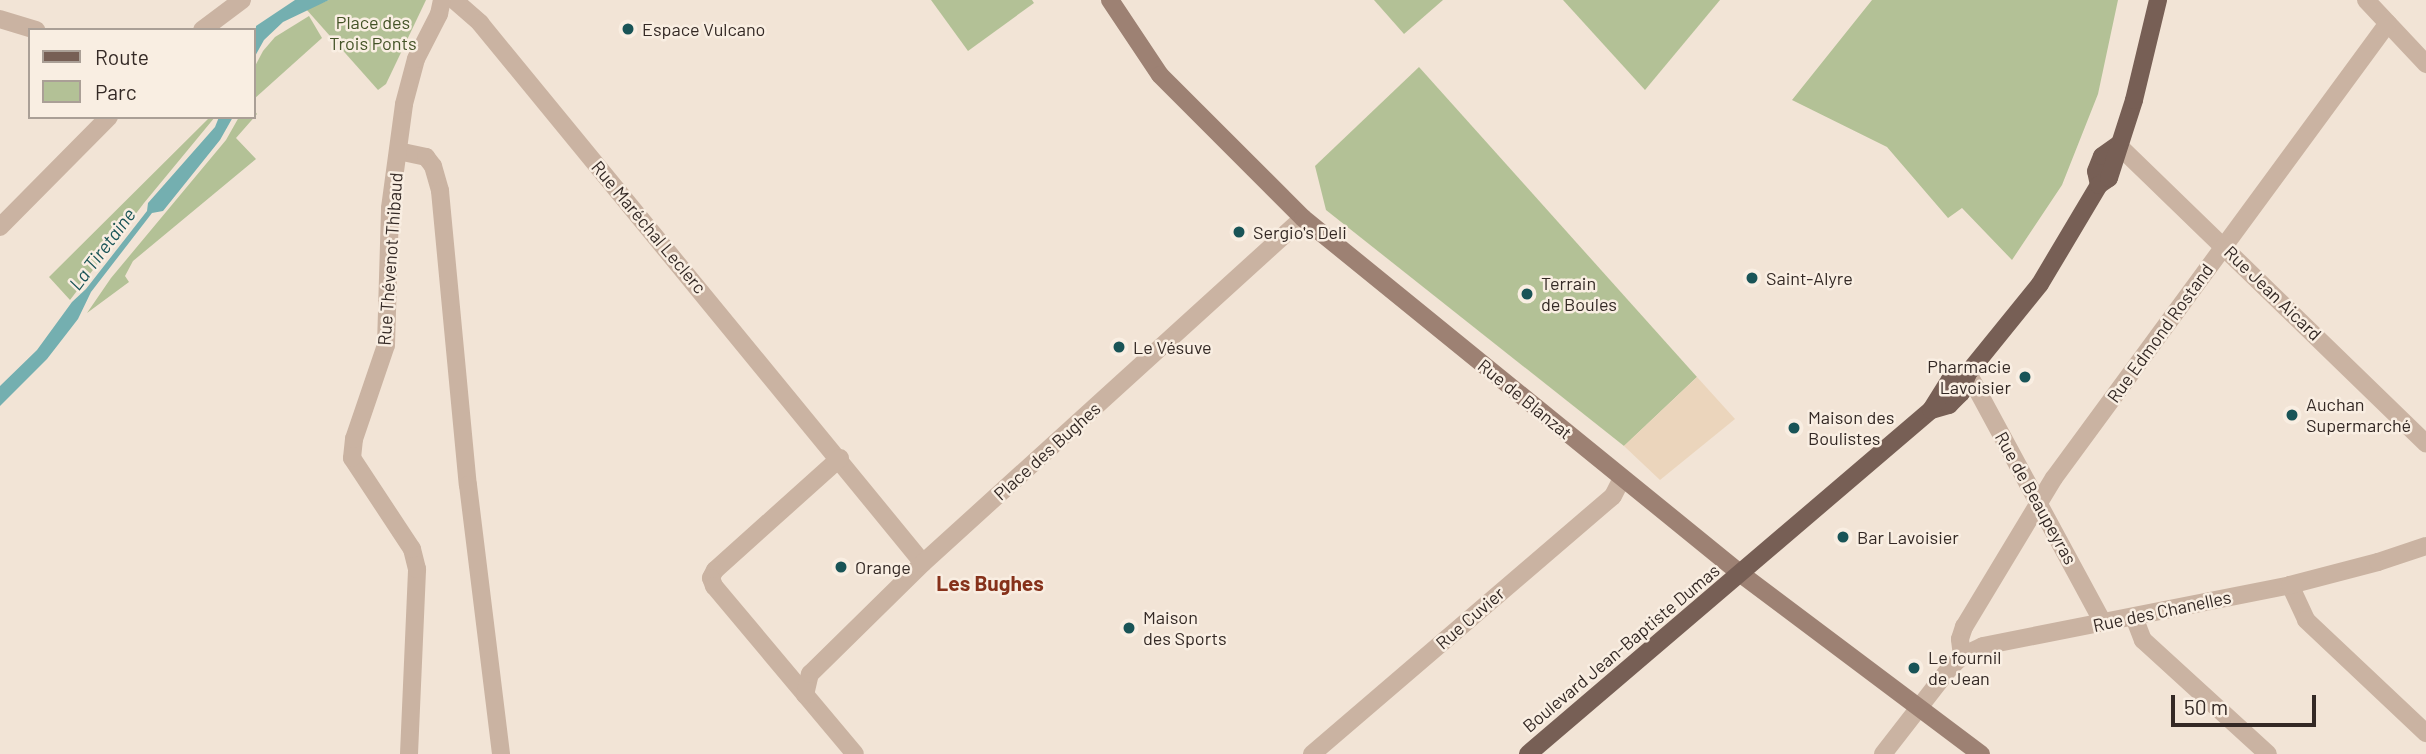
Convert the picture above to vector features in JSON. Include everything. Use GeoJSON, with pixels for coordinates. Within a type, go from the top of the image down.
{"type":"FeatureCollection","features":[{"type":"Feature","properties":{"kind":"main road","name":"Boulevard Jean-Baptiste Dumas"},"geometry":{"type":"LineString","coordinates":[[1528,754],[1931,410],[1950,379],[1968,373],[2040,284],[2099,185],[2109,178],[2116,166],[2118,145],[2134,100],[2158,0]]}},
{"type":"Feature","properties":{"kind":"street"},"geometry":{"type":"LineString","coordinates":[[205,28],[242,0]]}},
{"type":"Feature","properties":{"kind":"street","name":"Rue Thévenot Thibaud"},"geometry":{"type":"LineString","coordinates":[[409,754],[417,569],[412,550],[352,458],[354,439],[386,345],[390,208],[404,104],[416,59],[439,14],[442,0]]}},
{"type":"Feature","properties":{"kind":"street","name":"Rue Maréchal Leclerc"},"geometry":{"type":"LineString","coordinates":[[454,0],[480,23],[840,458],[923,563]]}},
{"type":"Feature","properties":{"kind":"street","name":"Rue de Blanzat"},"geometry":{"type":"LineString","coordinates":[[1110,0],[1160,75],[1219,137],[1303,218],[1741,574],[1982,754]]}},
{"type":"Feature","properties":{"kind":"street"},"geometry":{"type":"LineString","coordinates":[[2366,0],[2426,64]]}},
{"type":"Feature","properties":{"kind":"street"},"geometry":{"type":"LineString","coordinates":[[0,19],[29,28]]}},
{"type":"Feature","properties":{"kind":"street","name":"Rue Edmond Rostand"},"geometry":{"type":"LineString","coordinates":[[1962,656],[1960,639],[1964,627],[2038,502],[2388,23]]}},
{"type":"Feature","properties":{"kind":"street"},"geometry":{"type":"LineString","coordinates":[[0,227],[107,119]]}},
{"type":"Feature","properties":{"kind":"street","name":"Rue Jean Aicard"},"geometry":{"type":"LineString","coordinates":[[2118,145],[2426,443]]}},
{"type":"Feature","properties":{"kind":"street"},"geometry":{"type":"LineString","coordinates":[[398,154],[426,158],[433,166],[440,191],[468,485],[501,754]]}},
{"type":"Feature","properties":{"kind":"street","name":"Place des Bughes"},"geometry":{"type":"LineString","coordinates":[[805,695],[810,674],[923,563],[1303,218]]}},
{"type":"Feature","properties":{"kind":"street","name":"Rue de Beaupeyras"},"geometry":{"type":"LineString","coordinates":[[1968,373],[2103,623]]}},
{"type":"Feature","properties":{"kind":"street"},"geometry":{"type":"LineString","coordinates":[[840,458],[715,570],[711,578],[714,586],[855,754]]}},
{"type":"Feature","properties":{"kind":"street","name":"Rue Cuvier"},"geometry":{"type":"LineString","coordinates":[[1312,754],[1613,496],[1622,478]]}},
{"type":"Feature","properties":{"kind":"street","name":"Rue des Chanelles"},"geometry":{"type":"LineString","coordinates":[[1883,754],[1962,656],[1983,646],[2290,585],[2378,562],[2426,546]]}},
{"type":"Feature","properties":{"kind":"street"},"geometry":{"type":"LineString","coordinates":[[2290,585],[2306,620],[2426,733]]}},
{"type":"Feature","properties":{"kind":"street"},"geometry":{"type":"LineString","coordinates":[[2134,617],[2143,640],[2268,754]]}},
{"type":"Feature","properties":{"kind":"green space","name":"Place des Trois Ponts"},"geometry":{"type":"Polygon","coordinates":[[[329,0],[426,0],[386,84],[378,90],[306,9],[329,0]]]}},
{"type":"Feature","properties":{"kind":"green space"},"geometry":{"type":"Polygon","coordinates":[[[931,0],[1032,0],[1034,3],[968,51],[931,0]]]}},
{"type":"Feature","properties":{"kind":"green space"},"geometry":{"type":"Polygon","coordinates":[[[1374,0],[1443,0],[1404,34],[1374,0]]]}},
{"type":"Feature","properties":{"kind":"green space"},"geometry":{"type":"Polygon","coordinates":[[[1563,0],[1720,0],[1645,90],[1563,0]]]}},
{"type":"Feature","properties":{"kind":"green space"},"geometry":{"type":"Polygon","coordinates":[[[1872,0],[2118,0],[2098,94],[2062,185],[2012,260],[1962,208],[1948,218],[1887,147],[1792,100],[1872,0]]]}},
{"type":"Feature","properties":{"kind":"green space"},"geometry":{"type":"Polygon","coordinates":[[[309,16],[322,38],[256,97],[256,64],[275,37],[309,16]]]}},
{"type":"Feature","properties":{"kind":"green space","name":"Terrain de Boules"},"geometry":{"type":"Polygon","coordinates":[[[1419,67],[1697,377],[1624,446],[1326,210],[1315,166],[1419,67]]]}},
{"type":"Feature","properties":{"kind":"green space"},"geometry":{"type":"Polygon","coordinates":[[[208,119],[213,119],[144,203],[70,300],[49,277],[208,119]]]}},
{"type":"Feature","properties":{"kind":"green space"},"geometry":{"type":"Polygon","coordinates":[[[238,119],[253,119],[236,138],[256,159],[133,261],[125,276],[129,282],[87,313],[111,278],[226,140],[238,119]]]}},
{"type":"Feature","properties":{"kind":"shaded area"},"geometry":{"type":"Polygon","coordinates":[[[1697,377],[1735,419],[1660,480],[1624,446],[1697,377]]]}},
{"type":"Feature","properties":{"kind":"water"},"geometry":{"type":"Polygon","coordinates":[[[295,0],[329,0],[283,22],[264,40],[256,54],[256,26],[295,0]]]}},
{"type":"Feature","properties":{"kind":"water"},"geometry":{"type":"Polygon","coordinates":[[[218,119],[232,119],[220,140],[163,211],[152,213],[91,292],[78,319],[47,359],[0,406],[0,386],[37,350],[72,302],[86,289],[147,211],[148,203],[215,127],[218,119]]]}},
{"type":"Feature","properties":{"kind":"place","name":"Espace Vulcano"},"geometry":{"type":"Point","coordinates":[628,29]}},
{"type":"Feature","properties":{"kind":"place","name":"Sergio's Deli"},"geometry":{"type":"Point","coordinates":[1239,232]}},
{"type":"Feature","properties":{"kind":"place","name":"Saint-Alyre"},"geometry":{"type":"Point","coordinates":[1752,278]}},
{"type":"Feature","properties":{"kind":"place","name":"Terrain de Boules"},"geometry":{"type":"Point","coordinates":[1527,294]}},
{"type":"Feature","properties":{"kind":"place","name":"Le Vésuve"},"geometry":{"type":"Point","coordinates":[1119,347]}},
{"type":"Feature","properties":{"kind":"place","name":"Pharmacie Lavoisier"},"geometry":{"type":"Point","coordinates":[2025,377]}},
{"type":"Feature","properties":{"kind":"place","name":"Auchan Supermarché"},"geometry":{"type":"Point","coordinates":[2292,415]}},
{"type":"Feature","properties":{"kind":"place","name":"Maison des Boulistes"},"geometry":{"type":"Point","coordinates":[1794,428]}},
{"type":"Feature","properties":{"kind":"place","name":"Bar Lavoisier"},"geometry":{"type":"Point","coordinates":[1843,537]}},
{"type":"Feature","properties":{"kind":"place","name":"Orange"},"geometry":{"type":"Point","coordinates":[841,567]}},
{"type":"Feature","properties":{"kind":"place","name":"Maison des Sports"},"geometry":{"type":"Point","coordinates":[1129,628]}},
{"type":"Feature","properties":{"kind":"place","name":"Le fournil de Jean"},"geometry":{"type":"Point","coordinates":[1914,668]}},
{"type":"Feature","properties":{"kind":"district","name":"Les Bughes"},"geometry":{"type":"Point","coordinates":[990,583]}},
{"type":"Feature","properties":{"kind":"water label","name":"La Tiretaine"},"geometry":{"type":"Point","coordinates":[102,249]}}]}
